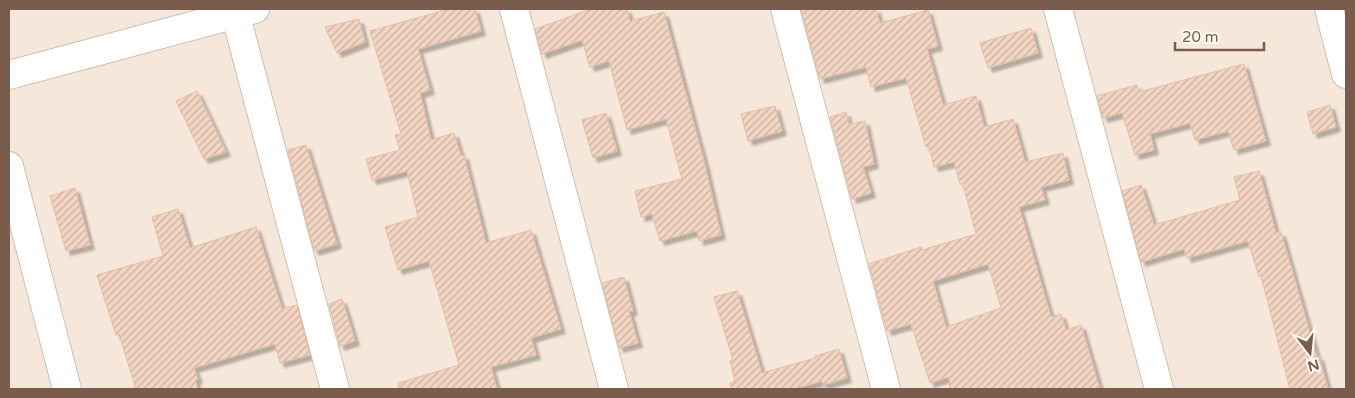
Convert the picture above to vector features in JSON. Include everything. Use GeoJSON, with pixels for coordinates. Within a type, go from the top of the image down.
{"type":"FeatureCollection","features":[{"type":"Feature","properties":{"kind":"street"},"geometry":{"type":"LineString","coordinates":[[514,9],[614,389]]}},
{"type":"Feature","properties":{"kind":"street"},"geometry":{"type":"LineString","coordinates":[[785,9],[886,389]]}},
{"type":"Feature","properties":{"kind":"street"},"geometry":{"type":"LineString","coordinates":[[1058,9],[1159,389]]}},
{"type":"Feature","properties":{"kind":"street"},"geometry":{"type":"LineString","coordinates":[[1329,9],[1346,74]]}},
{"type":"Feature","properties":{"kind":"street"},"geometry":{"type":"LineString","coordinates":[[9,75],[241,11],[334,389]]}},
{"type":"Feature","properties":{"kind":"street"},"geometry":{"type":"LineString","coordinates":[[9,166],[67,389]]}},
{"type":"Feature","properties":{"kind":"shaded area"},"geometry":{"type":"Polygon","coordinates":[[[9,9],[1346,9],[1346,389],[9,389],[9,9]]]}},
{"type":"Feature","properties":{"kind":"building"},"geometry":{"type":"Polygon","coordinates":[[[449,9],[475,9],[481,31],[418,49],[430,90],[420,93],[431,140],[454,133],[461,156],[464,155],[486,243],[531,230],[561,329],[531,338],[536,355],[491,367],[497,389],[399,389],[398,383],[459,365],[429,261],[398,270],[385,227],[418,217],[407,171],[372,180],[366,159],[400,150],[395,135],[401,134],[370,31],[449,9]]]}},
{"type":"Feature","properties":{"kind":"building"},"geometry":{"type":"Polygon","coordinates":[[[591,9],[627,9],[630,21],[664,12],[705,165],[721,235],[699,241],[697,231],[660,241],[652,214],[641,217],[635,191],[682,179],[666,119],[627,130],[609,61],[590,67],[582,40],[542,54],[535,29],[591,9]]]}},
{"type":"Feature","properties":{"kind":"building"},"geometry":{"type":"Polygon","coordinates":[[[801,9],[876,9],[880,23],[928,10],[938,46],[927,49],[943,105],[976,96],[984,127],[1013,119],[1025,162],[1063,153],[1069,180],[1041,187],[1045,200],[1019,207],[1051,317],[1061,314],[1066,330],[1081,325],[1100,389],[950,389],[949,377],[930,383],[911,324],[887,331],[869,264],[921,247],[922,250],[976,234],[963,184],[960,184],[954,162],[934,167],[929,146],[926,147],[906,78],[871,87],[866,67],[820,79],[801,9]],[[988,264],[933,281],[946,327],[1001,308],[988,264]]]}},
{"type":"Feature","properties":{"kind":"building"},"geometry":{"type":"Polygon","coordinates":[[[359,19],[365,42],[337,53],[325,27],[359,19]]]}},
{"type":"Feature","properties":{"kind":"building"},"geometry":{"type":"Polygon","coordinates":[[[1031,28],[1038,53],[988,68],[980,43],[1031,28]]]}},
{"type":"Feature","properties":{"kind":"building"},"geometry":{"type":"Polygon","coordinates":[[[1244,64],[1266,141],[1234,150],[1228,131],[1195,140],[1190,123],[1150,134],[1154,150],[1135,155],[1122,113],[1103,118],[1097,96],[1137,85],[1139,92],[1244,64]]]}},
{"type":"Feature","properties":{"kind":"building"},"geometry":{"type":"Polygon","coordinates":[[[197,91],[226,152],[204,159],[176,101],[197,91]]]}},
{"type":"Feature","properties":{"kind":"building"},"geometry":{"type":"Polygon","coordinates":[[[1330,105],[1336,127],[1313,134],[1307,112],[1330,105]]]}},
{"type":"Feature","properties":{"kind":"building"},"geometry":{"type":"Polygon","coordinates":[[[775,106],[782,131],[748,141],[741,114],[775,106]]]}},
{"type":"Feature","properties":{"kind":"building"},"geometry":{"type":"Polygon","coordinates":[[[846,112],[849,124],[865,121],[874,164],[863,167],[871,193],[852,199],[830,117],[846,112]]]}},
{"type":"Feature","properties":{"kind":"building"},"geometry":{"type":"Polygon","coordinates":[[[606,113],[617,151],[593,158],[582,120],[606,113]]]}},
{"type":"Feature","properties":{"kind":"building"},"geometry":{"type":"Polygon","coordinates":[[[306,145],[337,244],[314,251],[288,150],[306,145]]]}},
{"type":"Feature","properties":{"kind":"building"},"geometry":{"type":"Polygon","coordinates":[[[1259,171],[1276,233],[1281,232],[1328,389],[1290,389],[1261,276],[1259,277],[1248,241],[1187,258],[1184,249],[1141,262],[1122,191],[1141,185],[1154,225],[1240,200],[1234,177],[1259,171]]]}},
{"type":"Feature","properties":{"kind":"building"},"geometry":{"type":"Polygon","coordinates":[[[75,188],[90,245],[66,251],[50,196],[75,188]]]}},
{"type":"Feature","properties":{"kind":"building"},"geometry":{"type":"Polygon","coordinates":[[[178,209],[190,248],[256,227],[282,309],[297,305],[310,355],[280,363],[275,344],[194,368],[198,379],[195,380],[198,389],[136,389],[119,334],[116,335],[97,275],[163,256],[152,217],[178,209]]]}},
{"type":"Feature","properties":{"kind":"building"},"geometry":{"type":"Polygon","coordinates":[[[624,277],[633,311],[629,311],[638,343],[619,348],[602,283],[624,277]]]}},
{"type":"Feature","properties":{"kind":"building"},"geometry":{"type":"Polygon","coordinates":[[[737,291],[762,373],[839,349],[847,378],[823,385],[822,381],[794,389],[731,389],[730,383],[735,381],[730,361],[733,360],[714,297],[737,291]]]}},
{"type":"Feature","properties":{"kind":"building"},"geometry":{"type":"Polygon","coordinates":[[[342,299],[355,341],[340,346],[329,304],[342,299]]]}}]}
